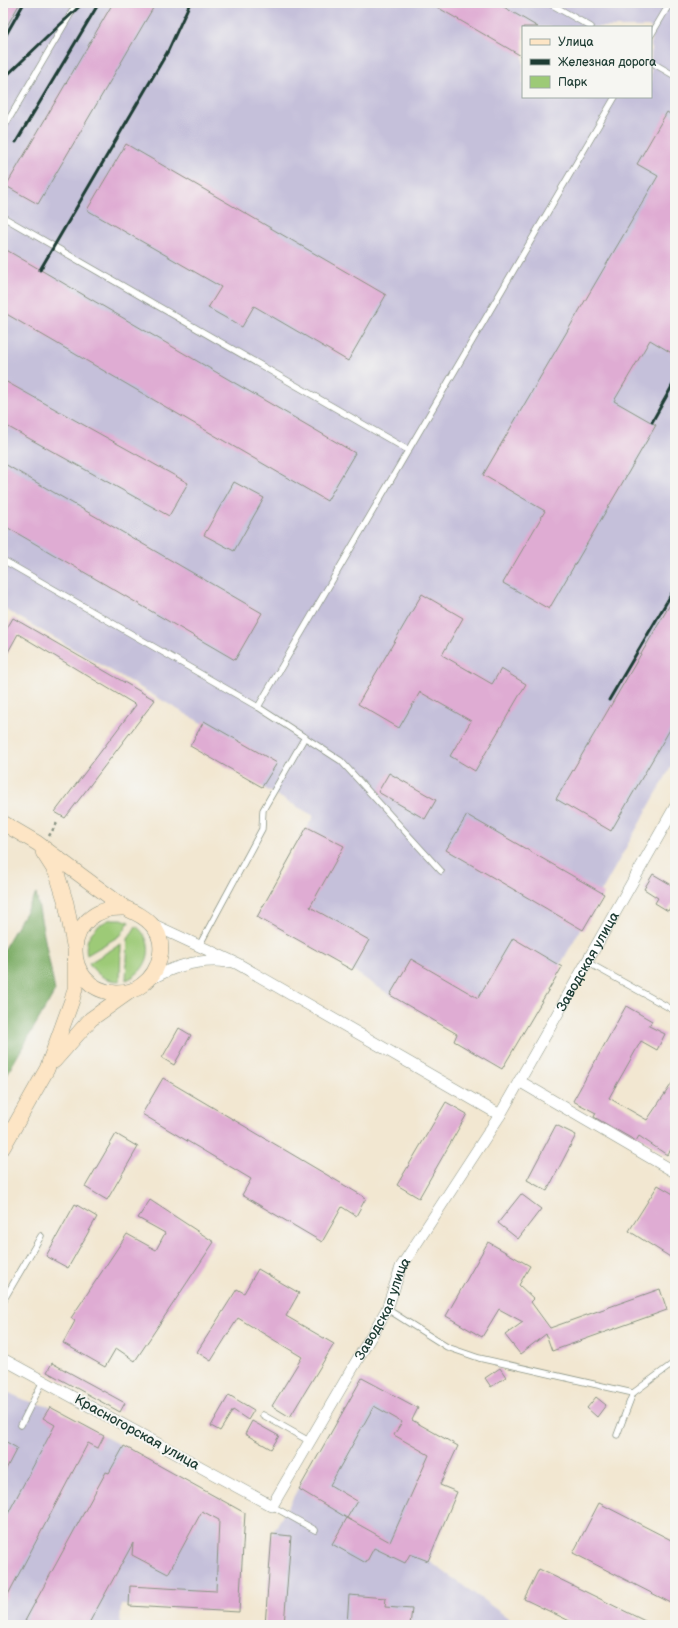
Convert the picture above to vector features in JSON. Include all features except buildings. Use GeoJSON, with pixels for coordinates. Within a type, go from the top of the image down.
{"type":"FeatureCollection","features":[{"type":"Feature","properties":{"kind":"main road"},"geometry":{"type":"LineString","coordinates":[[3,823],[37,842],[125,908],[140,914],[152,924],[158,935],[161,947],[160,959],[149,980],[140,987],[130,991],[91,1020],[47,1069]]}},
{"type":"Feature","properties":{"kind":"main road"},"geometry":{"type":"LineString","coordinates":[[3,1147],[47,1069],[75,989],[75,953],[69,916],[57,874],[37,842]]}},
{"type":"Feature","properties":{"kind":"main road"},"geometry":{"type":"LineString","coordinates":[[125,908],[103,910],[93,915],[85,922],[79,932],[75,953],[83,975],[99,989],[109,992],[130,991]]}},
{"type":"Feature","properties":{"kind":"street","name":"Заводская улица"},"geometry":{"type":"LineString","coordinates":[[272,1506],[386,1309],[401,1267],[500,1115],[675,807]]}},
{"type":"Feature","properties":{"kind":"street"},"geometry":{"type":"LineString","coordinates":[[152,924],[236,964],[500,1115]]}},
{"type":"Feature","properties":{"kind":"street"},"geometry":{"type":"LineString","coordinates":[[149,980],[166,970],[192,964],[209,961],[236,964]]}},
{"type":"Feature","properties":{"kind":"street"},"geometry":{"type":"LineString","coordinates":[[519,1081],[675,1172]]}},
{"type":"Feature","properties":{"kind":"street","name":"Красногорская улица"},"geometry":{"type":"LineString","coordinates":[[3,1359],[272,1506]]}},
{"type":"Feature","properties":{"kind":"lane"},"geometry":{"type":"LineString","coordinates":[[3,129],[76,3]]}},
{"type":"Feature","properties":{"kind":"lane"},"geometry":{"type":"LineString","coordinates":[[549,3],[589,26]]}},
{"type":"Feature","properties":{"kind":"lane"},"geometry":{"type":"LineString","coordinates":[[652,33],[670,3]]}},
{"type":"Feature","properties":{"kind":"lane"},"geometry":{"type":"LineString","coordinates":[[652,63],[675,76]]}},
{"type":"Feature","properties":{"kind":"lane"},"geometry":{"type":"LineString","coordinates":[[258,707],[614,98]]}},
{"type":"Feature","properties":{"kind":"lane"},"geometry":{"type":"LineString","coordinates":[[3,217],[408,450]]}},
{"type":"Feature","properties":{"kind":"lane"},"geometry":{"type":"LineString","coordinates":[[3,560],[258,707],[341,761],[441,871]]}},
{"type":"Feature","properties":{"kind":"lane"},"geometry":{"type":"LineString","coordinates":[[199,946],[262,829],[263,810],[305,737]]}},
{"type":"Feature","properties":{"kind":"lane"},"geometry":{"type":"LineString","coordinates":[[587,962],[675,1011]]}},
{"type":"Feature","properties":{"kind":"lane"},"geometry":{"type":"LineString","coordinates":[[3,1301],[41,1236]]}},
{"type":"Feature","properties":{"kind":"lane"},"geometry":{"type":"LineString","coordinates":[[386,1309],[447,1347],[479,1358],[633,1393]]}},
{"type":"Feature","properties":{"kind":"lane"},"geometry":{"type":"LineString","coordinates":[[617,1435],[633,1393],[675,1362]]}},
{"type":"Feature","properties":{"kind":"lane"},"geometry":{"type":"LineString","coordinates":[[21,1425],[43,1381]]}},
{"type":"Feature","properties":{"kind":"lane"},"geometry":{"type":"LineString","coordinates":[[263,1415],[309,1442]]}},
{"type":"Feature","properties":{"kind":"lane"},"geometry":{"type":"LineString","coordinates":[[272,1506],[315,1530]]}},
{"type":"Feature","properties":{"kind":"shaded area"},"geometry":{"type":"Polygon","coordinates":[[[3,3],[675,3],[675,760],[502,1069],[454,1041],[457,1034],[390,995],[352,970],[369,940],[310,907],[343,846],[307,827],[314,816],[262,787],[276,763],[205,721],[203,724],[3,608],[3,3]]]}},
{"type":"Feature","properties":{"kind":"shaded area"},"geometry":{"type":"Polygon","coordinates":[[[362,1378],[418,1408],[412,1420],[458,1446],[440,1485],[457,1492],[429,1561],[518,1625],[265,1625],[272,1534],[362,1378]]]}},
{"type":"Feature","properties":{"kind":"shaded area"},"geometry":{"type":"Polygon","coordinates":[[[3,1390],[24,1400],[50,1407],[245,1513],[239,1612],[121,1605],[120,1625],[3,1625],[3,1390]]]}},
{"type":"Feature","properties":{"kind":"green space"},"geometry":{"type":"Polygon","coordinates":[[[36,894],[55,991],[3,1081],[3,950],[36,894]]]}},
{"type":"Feature","properties":{"kind":"green space"},"geometry":{"type":"Polygon","coordinates":[[[111,919],[122,919],[129,922],[121,935],[87,955],[87,943],[92,932],[100,925],[111,919]]]}},
{"type":"Feature","properties":{"kind":"green space"},"geometry":{"type":"Polygon","coordinates":[[[136,926],[147,940],[148,956],[141,970],[126,980],[128,939],[136,926]]]}},
{"type":"Feature","properties":{"kind":"green space"},"geometry":{"type":"Polygon","coordinates":[[[121,944],[120,981],[110,980],[98,974],[89,963],[121,944]]]}},
{"type":"Feature","properties":{"kind":"railway"},"geometry":{"type":"LineString","coordinates":[[3,40],[24,3]]}},
{"type":"Feature","properties":{"kind":"railway"},"geometry":{"type":"LineString","coordinates":[[3,79],[83,3]]}},
{"type":"Feature","properties":{"kind":"railway"},"geometry":{"type":"LineString","coordinates":[[16,142],[99,3]]}},
{"type":"Feature","properties":{"kind":"railway"},"geometry":{"type":"LineString","coordinates":[[40,270],[168,51],[190,3]]}},
{"type":"Feature","properties":{"kind":"railway"},"geometry":{"type":"LineString","coordinates":[[652,422],[675,381]]}},
{"type":"Feature","properties":{"kind":"railway"},"geometry":{"type":"LineString","coordinates":[[609,700],[675,588]]}}]}
